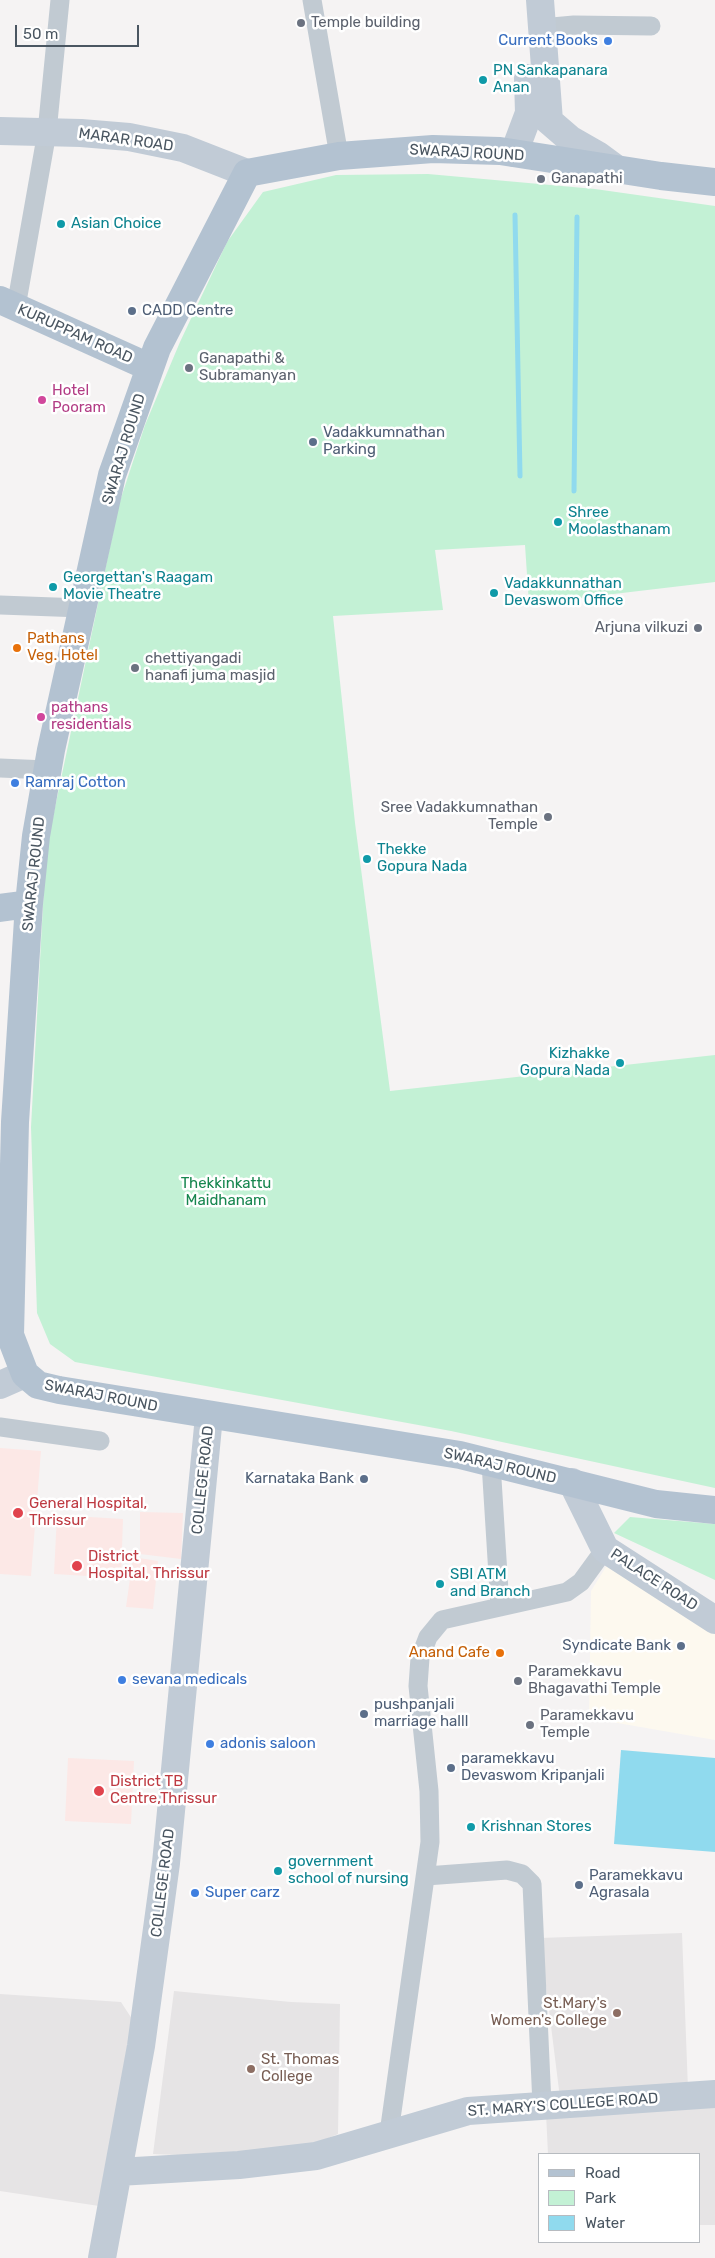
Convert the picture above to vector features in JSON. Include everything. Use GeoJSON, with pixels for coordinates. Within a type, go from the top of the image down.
{"type":"FeatureCollection","features":[{"type":"Feature","properties":{"kind":"main road"},"geometry":{"type":"LineString","coordinates":[[514,154],[529,113],[526,0]]}},
{"type":"Feature","properties":{"kind":"main road"},"geometry":{"type":"LineString","coordinates":[[540,0],[549,121],[571,140],[599,156],[618,170]]}},
{"type":"Feature","properties":{"kind":"main road","name":"MARAR ROAD"},"geometry":{"type":"LineString","coordinates":[[0,131],[128,137],[183,148],[247,173]]}},
{"type":"Feature","properties":{"kind":"main road","name":"SWARAJ ROUND"},"geometry":{"type":"LineString","coordinates":[[715,182],[514,154],[433,149],[338,156],[247,173],[157,348],[112,475],[48,770],[36,836],[29,904],[15,1122],[10,1336],[25,1374],[38,1385],[209,1416],[423,1449],[572,1482],[656,1504],[715,1510]]}},
{"type":"Feature","properties":{"kind":"main road","name":"KURUPPAM ROAD"},"geometry":{"type":"LineString","coordinates":[[8,304],[150,367]]}},
{"type":"Feature","properties":{"kind":"main road"},"geometry":{"type":"LineString","coordinates":[[0,908],[29,904]]}},
{"type":"Feature","properties":{"kind":"main road"},"geometry":{"type":"LineString","coordinates":[[0,1385],[25,1374]]}},
{"type":"Feature","properties":{"kind":"main road","name":"COLLEGE ROAD"},"geometry":{"type":"LineString","coordinates":[[102,2258],[141,2046],[166,1863],[209,1416]]}},
{"type":"Feature","properties":{"kind":"main road","name":"PALACE ROAD"},"geometry":{"type":"LineString","coordinates":[[572,1482],[605,1549],[715,1620]]}},
{"type":"Feature","properties":{"kind":"main road","name":"ST. MARY'S COLLEGE ROAD"},"geometry":{"type":"LineString","coordinates":[[118,2172],[239,2164],[316,2156],[468,2110],[715,2094]]}},
{"type":"Feature","properties":{"kind":"street"},"geometry":{"type":"LineString","coordinates":[[8,304],[47,132],[60,0]]}},
{"type":"Feature","properties":{"kind":"street"},"geometry":{"type":"LineString","coordinates":[[312,0],[338,156]]}},
{"type":"Feature","properties":{"kind":"street"},"geometry":{"type":"LineString","coordinates":[[541,28],[574,24],[652,26]]}},
{"type":"Feature","properties":{"kind":"street"},"geometry":{"type":"LineString","coordinates":[[0,605],[82,608]]}},
{"type":"Feature","properties":{"kind":"street"},"geometry":{"type":"LineString","coordinates":[[0,768],[48,770]]}},
{"type":"Feature","properties":{"kind":"street"},"geometry":{"type":"LineString","coordinates":[[0,1427],[100,1441]]}},
{"type":"Feature","properties":{"kind":"street"},"geometry":{"type":"LineString","coordinates":[[491,1463],[500,1607]]}},
{"type":"Feature","properties":{"kind":"street"},"geometry":{"type":"LineString","coordinates":[[390,2133],[430,1842],[429,1791],[418,1686],[420,1658],[428,1637],[442,1620],[567,1592],[581,1582],[605,1549]]}},
{"type":"Feature","properties":{"kind":"street"},"geometry":{"type":"LineString","coordinates":[[426,1876],[507,1870],[522,1874],[532,1884],[542,2106]]}},
{"type":"Feature","properties":{"kind":"shaded area","name":"General Hospital, Thrissur"},"geometry":{"type":"Polygon","coordinates":[[[0,1448],[41,1451],[31,1576],[0,1574],[0,1448]]]}},
{"type":"Feature","properties":{"kind":"shaded area"},"geometry":{"type":"Polygon","coordinates":[[[140,1512],[183,1513],[181,1559],[140,1554],[140,1512]]]}},
{"type":"Feature","properties":{"kind":"shaded area"},"geometry":{"type":"Polygon","coordinates":[[[57,1515],[123,1519],[121,1578],[54,1574],[57,1515]]]}},
{"type":"Feature","properties":{"kind":"shaded area"},"geometry":{"type":"Polygon","coordinates":[[[133,1557],[158,1561],[153,1609],[126,1607],[133,1557]]]}},
{"type":"Feature","properties":{"kind":"shaded area"},"geometry":{"type":"Polygon","coordinates":[[[609,1562],[715,1628],[715,1740],[589,1718],[591,1591],[609,1562]]]}},
{"type":"Feature","properties":{"kind":"shaded area","name":"District TB Centre,Thrissur"},"geometry":{"type":"Polygon","coordinates":[[[68,1758],[134,1761],[131,1824],[65,1821],[68,1758]]]}},
{"type":"Feature","properties":{"kind":"shaded area","name":"St.Mary's Women's College"},"geometry":{"type":"Polygon","coordinates":[[[682,1933],[688,2089],[560,2098],[540,1938],[682,1933]]]}},
{"type":"Feature","properties":{"kind":"shaded area","name":"St. Thomas College"},"geometry":{"type":"Polygon","coordinates":[[[174,1991],[291,2002],[340,2004],[338,2134],[307,2147],[185,2158],[177,2155],[153,2154],[174,1991]]]}},
{"type":"Feature","properties":{"kind":"shaded area"},"geometry":{"type":"Polygon","coordinates":[[[0,1994],[121,2002],[132,2019],[99,2206],[0,2191],[0,1994]]]}},
{"type":"Feature","properties":{"kind":"shaded area"},"geometry":{"type":"Polygon","coordinates":[[[715,2104],[715,2225],[700,2225],[700,2153],[548,2153],[546,2113],[715,2104]]]}},
{"type":"Feature","properties":{"kind":"green space","name":"Thekkinkattu Maidhanam"},"geometry":{"type":"Polygon","coordinates":[[[428,174],[595,189],[715,206],[715,582],[529,604],[525,545],[435,550],[443,610],[333,616],[355,823],[390,1091],[715,1055],[715,1488],[451,1431],[75,1362],[50,1344],[37,1313],[31,1127],[46,850],[119,504],[145,425],[180,342],[227,242],[263,192],[336,175],[428,174]]]}},
{"type":"Feature","properties":{"kind":"green space"},"geometry":{"type":"Polygon","coordinates":[[[630,1517],[715,1524],[715,1580],[614,1533],[630,1517]]]}},
{"type":"Feature","properties":{"kind":"water"},"geometry":{"type":"Polygon","coordinates":[[[621,1750],[715,1758],[715,1852],[614,1844],[621,1750]]]}},
{"type":"Feature","properties":{"kind":"waterway"},"geometry":{"type":"LineString","coordinates":[[515,215],[520,476]]}},
{"type":"Feature","properties":{"kind":"waterway"},"geometry":{"type":"LineString","coordinates":[[574,491],[577,217]]}},
{"type":"Feature","properties":{"kind":"place","name":"Temple building"},"geometry":{"type":"Point","coordinates":[301,23]}},
{"type":"Feature","properties":{"kind":"place","name":"Current Books"},"geometry":{"type":"Point","coordinates":[608,41]}},
{"type":"Feature","properties":{"kind":"place","name":"PN Sankapanara Anan"},"geometry":{"type":"Point","coordinates":[483,80]}},
{"type":"Feature","properties":{"kind":"place","name":"Ganapathi"},"geometry":{"type":"Point","coordinates":[541,179]}},
{"type":"Feature","properties":{"kind":"place","name":"Asian Choice"},"geometry":{"type":"Point","coordinates":[61,224]}},
{"type":"Feature","properties":{"kind":"place","name":"CADD Centre"},"geometry":{"type":"Point","coordinates":[132,311]}},
{"type":"Feature","properties":{"kind":"place","name":"Ganapathi & Subramanyan"},"geometry":{"type":"Point","coordinates":[189,368]}},
{"type":"Feature","properties":{"kind":"place","name":"Hotel Pooram"},"geometry":{"type":"Point","coordinates":[42,400]}},
{"type":"Feature","properties":{"kind":"place","name":"Vadakkumnathan Parking"},"geometry":{"type":"Point","coordinates":[313,442]}},
{"type":"Feature","properties":{"kind":"place","name":"Shree Moolasthanam"},"geometry":{"type":"Point","coordinates":[558,522]}},
{"type":"Feature","properties":{"kind":"place","name":"Georgettan's Raagam Movie Theatre"},"geometry":{"type":"Point","coordinates":[53,587]}},
{"type":"Feature","properties":{"kind":"place","name":"Vadakkunnathan Devaswom Office"},"geometry":{"type":"Point","coordinates":[494,593]}},
{"type":"Feature","properties":{"kind":"place","name":"Arjuna vilkuzi"},"geometry":{"type":"Point","coordinates":[698,628]}},
{"type":"Feature","properties":{"kind":"place","name":"Pathans Veg. Hotel"},"geometry":{"type":"Point","coordinates":[17,648]}},
{"type":"Feature","properties":{"kind":"place","name":"chettiyangadi hanafi juma masjid"},"geometry":{"type":"Point","coordinates":[135,668]}},
{"type":"Feature","properties":{"kind":"place","name":"pathans residentials"},"geometry":{"type":"Point","coordinates":[41,717]}},
{"type":"Feature","properties":{"kind":"place","name":"Ramraj Cotton"},"geometry":{"type":"Point","coordinates":[15,783]}},
{"type":"Feature","properties":{"kind":"place","name":"Sree Vadakkumnathan Temple"},"geometry":{"type":"Point","coordinates":[548,817]}},
{"type":"Feature","properties":{"kind":"place","name":"Thekke Gopura Nada"},"geometry":{"type":"Point","coordinates":[367,859]}},
{"type":"Feature","properties":{"kind":"place","name":"Kizhakke Gopura Nada"},"geometry":{"type":"Point","coordinates":[620,1063]}},
{"type":"Feature","properties":{"kind":"place","name":"Karnataka Bank"},"geometry":{"type":"Point","coordinates":[364,1479]}},
{"type":"Feature","properties":{"kind":"place","name":"General Hospital, Thrissur"},"geometry":{"type":"Point","coordinates":[18,1513]}},
{"type":"Feature","properties":{"kind":"place","name":"District Hospital, Thrissur"},"geometry":{"type":"Point","coordinates":[77,1566]}},
{"type":"Feature","properties":{"kind":"place","name":"SBI ATM and Branch"},"geometry":{"type":"Point","coordinates":[440,1584]}},
{"type":"Feature","properties":{"kind":"place","name":"Syndicate Bank"},"geometry":{"type":"Point","coordinates":[681,1646]}},
{"type":"Feature","properties":{"kind":"place","name":"Anand Cafe"},"geometry":{"type":"Point","coordinates":[500,1653]}},
{"type":"Feature","properties":{"kind":"place","name":"sevana medicals"},"geometry":{"type":"Point","coordinates":[122,1680]}},
{"type":"Feature","properties":{"kind":"place","name":"Paramekkavu Bhagavathi Temple"},"geometry":{"type":"Point","coordinates":[518,1681]}},
{"type":"Feature","properties":{"kind":"place","name":"pushpanjali marriage halll"},"geometry":{"type":"Point","coordinates":[364,1714]}},
{"type":"Feature","properties":{"kind":"place","name":"Paramekkavu Temple"},"geometry":{"type":"Point","coordinates":[530,1725]}},
{"type":"Feature","properties":{"kind":"place","name":"adonis saloon"},"geometry":{"type":"Point","coordinates":[210,1744]}},
{"type":"Feature","properties":{"kind":"place","name":"paramekkavu Devaswom Kripanjali"},"geometry":{"type":"Point","coordinates":[451,1768]}},
{"type":"Feature","properties":{"kind":"place","name":"District TB Centre,Thrissur"},"geometry":{"type":"Point","coordinates":[99,1791]}},
{"type":"Feature","properties":{"kind":"place","name":"Krishnan Stores"},"geometry":{"type":"Point","coordinates":[471,1827]}},
{"type":"Feature","properties":{"kind":"place","name":"government school of nursing"},"geometry":{"type":"Point","coordinates":[278,1871]}},
{"type":"Feature","properties":{"kind":"place","name":"Paramekkavu Agrasala"},"geometry":{"type":"Point","coordinates":[579,1885]}},
{"type":"Feature","properties":{"kind":"place","name":"Super carz"},"geometry":{"type":"Point","coordinates":[195,1893]}},
{"type":"Feature","properties":{"kind":"place","name":"St.Mary's Women's College"},"geometry":{"type":"Point","coordinates":[617,2013]}},
{"type":"Feature","properties":{"kind":"place","name":"St. Thomas College"},"geometry":{"type":"Point","coordinates":[251,2069]}}]}
